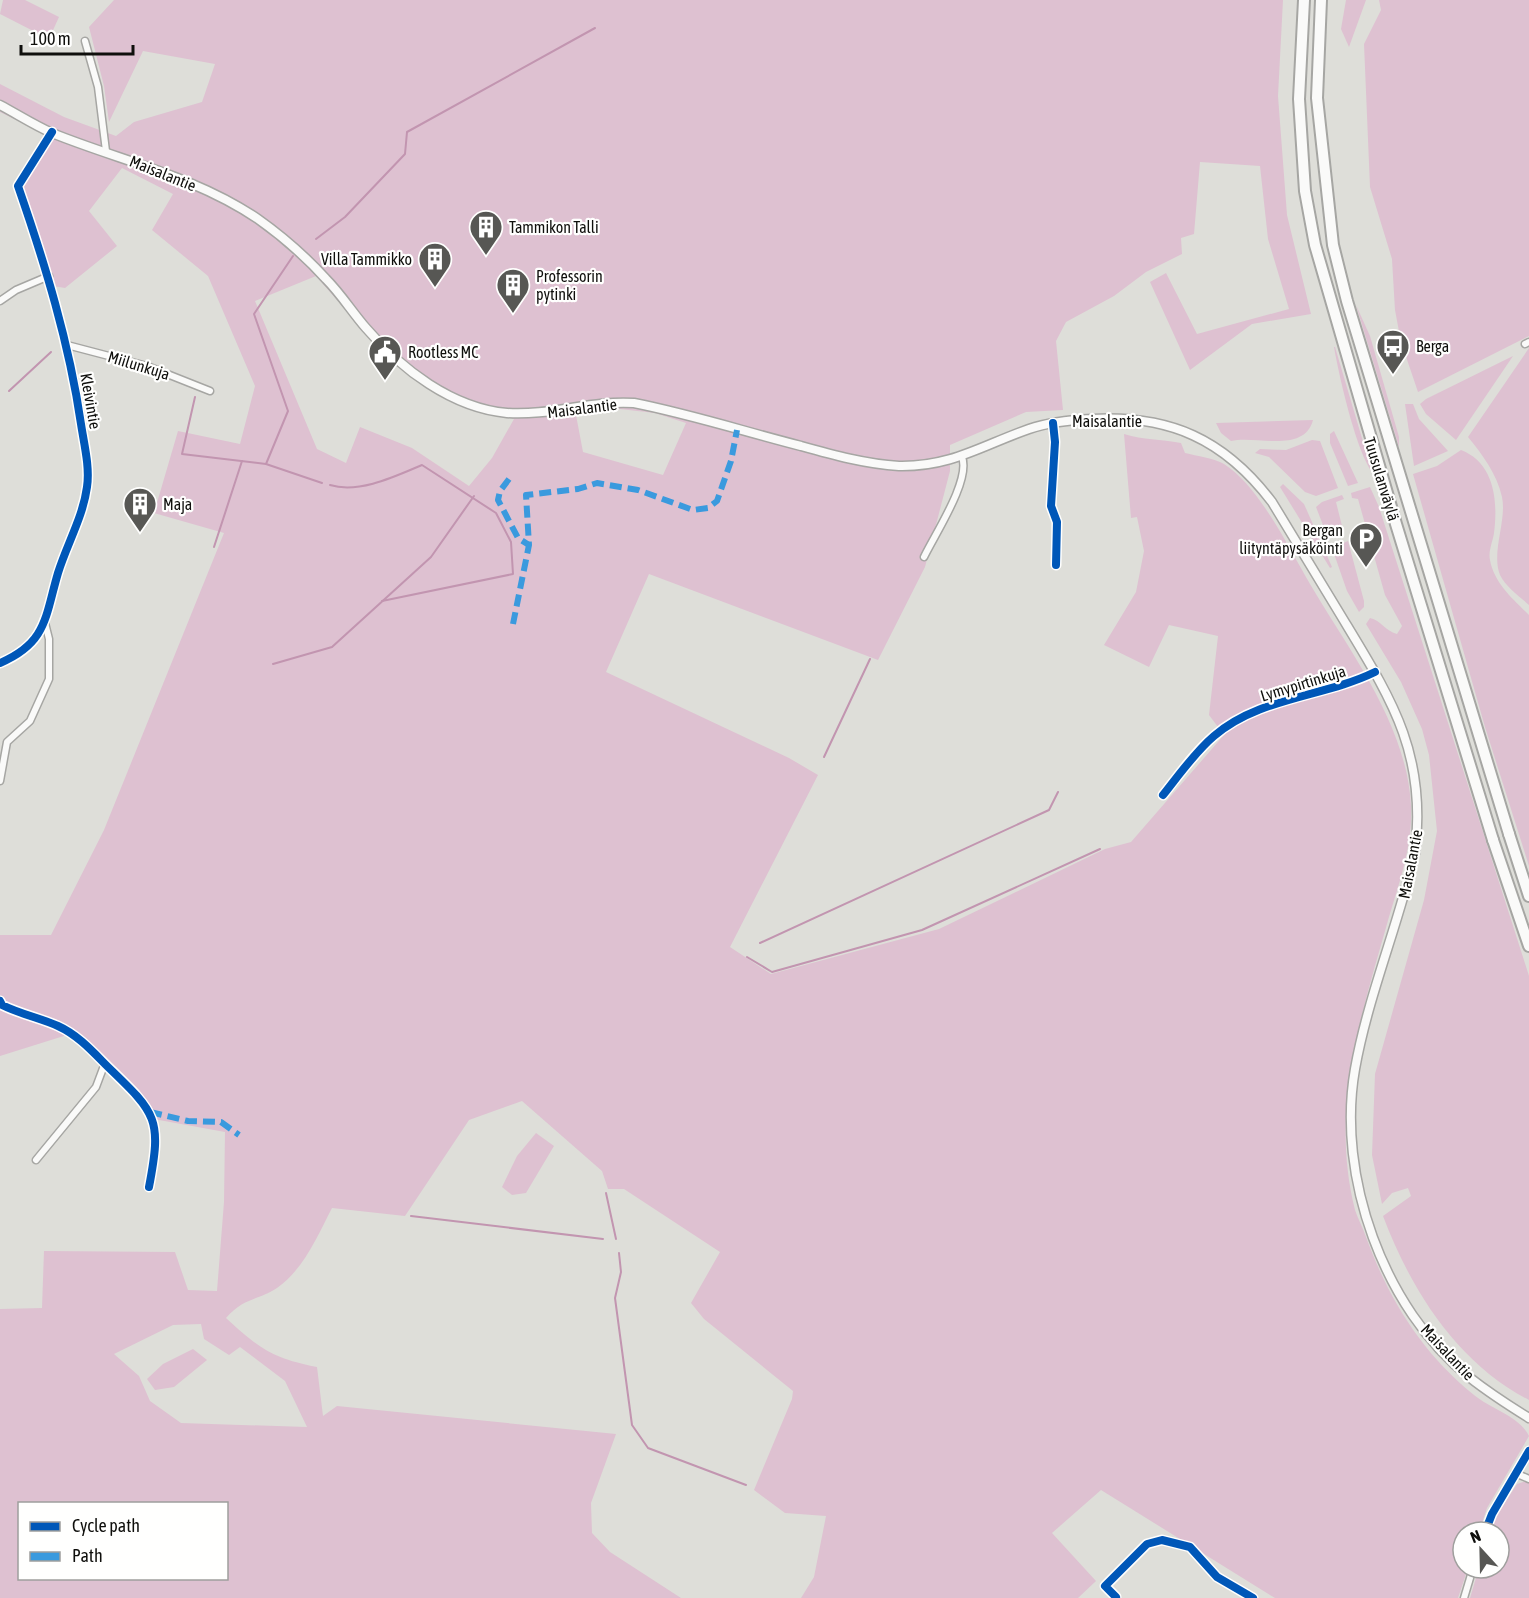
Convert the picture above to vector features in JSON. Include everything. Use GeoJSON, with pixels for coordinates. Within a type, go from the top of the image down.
{"type":"FeatureCollection","features":[{"type":"Feature","properties":{"kind":"highway","name":"Tuusulanväylä"},"geometry":{"type":"LineString","coordinates":[[1304,0],[1299,99],[1305,190],[1315,245],[1392,512],[1493,840],[1529,946]]}},
{"type":"Feature","properties":{"kind":"highway","name":"Tuusulanväylä"},"geometry":{"type":"LineString","coordinates":[[1321,0],[1317,98],[1333,245],[1350,313],[1529,896]]}},
{"type":"Feature","properties":{"kind":"main road","name":"Maisalantie"},"geometry":{"type":"LineString","coordinates":[[0,105],[52,132],[170,174],[221,197],[258,219],[325,277],[367,329],[405,366],[438,389],[470,405],[508,413],[531,413],[609,402],[634,403],[874,463],[920,466],[962,457],[1015,434],[1053,423],[1103,419],[1150,421],[1191,433],[1234,459],[1256,481],[1272,502],[1392,702],[1407,741],[1416,783],[1418,827],[1408,881],[1355,1069],[1353,1140],[1360,1194],[1381,1259],[1403,1300],[1433,1341],[1467,1376],[1529,1418]]}},
{"type":"Feature","properties":{"kind":"street"},"geometry":{"type":"LineString","coordinates":[[85,41],[98,87],[106,151]]}},
{"type":"Feature","properties":{"kind":"street","name":"Kleivintie"},"geometry":{"type":"LineString","coordinates":[[0,663],[25,651],[45,623],[59,571],[83,506],[87,485],[78,402],[67,345],[49,276],[18,186],[52,132]]}},
{"type":"Feature","properties":{"kind":"street"},"geometry":{"type":"LineString","coordinates":[[0,301],[16,290],[49,276]]}},
{"type":"Feature","properties":{"kind":"street","name":"Miilunkuja"},"geometry":{"type":"LineString","coordinates":[[67,345],[147,366],[210,391]]}},
{"type":"Feature","properties":{"kind":"street"},"geometry":{"type":"LineString","coordinates":[[1053,423],[1055,442],[1051,506],[1057,522],[1056,565]]}},
{"type":"Feature","properties":{"kind":"street"},"geometry":{"type":"LineString","coordinates":[[924,557],[959,489],[965,464],[962,457]]}},
{"type":"Feature","properties":{"kind":"street"},"geometry":{"type":"LineString","coordinates":[[0,781],[7,742],[30,721],[49,679],[49,639],[45,623]]}},
{"type":"Feature","properties":{"kind":"street","name":"Lymypirtinkuja"},"geometry":{"type":"LineString","coordinates":[[1163,795],[1212,737],[1233,723],[1260,710],[1358,680],[1375,672]]}},
{"type":"Feature","properties":{"kind":"street"},"geometry":{"type":"LineString","coordinates":[[0,1001],[2,1005],[25,1016],[58,1026],[83,1042],[134,1091],[150,1112],[156,1143],[149,1187]]}},
{"type":"Feature","properties":{"kind":"street"},"geometry":{"type":"LineString","coordinates":[[36,1160],[96,1087],[105,1063]]}},
{"type":"Feature","properties":{"kind":"street"},"geometry":{"type":"LineString","coordinates":[[1490,1520],[1529,1451]]}},
{"type":"Feature","properties":{"kind":"street"},"geometry":{"type":"LineString","coordinates":[[1515,1473],[1529,1479]]}},
{"type":"Feature","properties":{"kind":"street"},"geometry":{"type":"LineString","coordinates":[[1116,1597],[1105,1586],[1147,1544],[1162,1540],[1190,1547],[1217,1577],[1253,1598]]}},
{"type":"Feature","properties":{"kind":"street"},"geometry":{"type":"LineString","coordinates":[[1464,1598],[1469,1580]]}},
{"type":"Feature","properties":{"kind":"shaded area"},"geometry":{"type":"Polygon","coordinates":[[[3,0],[25,0],[59,17],[49,39],[0,14],[3,0]]]}},
{"type":"Feature","properties":{"kind":"shaded area"},"geometry":{"type":"Polygon","coordinates":[[[114,0],[1283,0],[1278,96],[1287,215],[1311,314],[1252,324],[1190,370],[1150,282],[1166,273],[1197,334],[1289,309],[1268,239],[1260,166],[1200,162],[1194,234],[1181,238],[1182,254],[1146,272],[1114,296],[1066,322],[1056,341],[1063,410],[1026,412],[950,445],[950,471],[925,567],[878,660],[649,574],[606,672],[789,758],[818,775],[730,947],[771,974],[939,929],[1105,849],[1131,842],[1224,735],[1209,715],[1218,636],[1169,625],[1149,667],[1104,645],[1136,592],[1144,551],[1137,517],[1131,518],[1124,434],[1181,443],[1185,453],[1224,464],[1249,487],[1283,536],[1374,690],[1388,718],[1407,776],[1411,806],[1410,836],[1400,881],[1358,1030],[1351,1066],[1347,1101],[1348,1173],[1355,1210],[1375,1260],[1409,1324],[1455,1379],[1481,1400],[1519,1423],[1529,1436],[1487,1508],[1483,1520],[1451,1520],[1451,1580],[1464,1580],[1458,1598],[1275,1598],[1101,1490],[1052,1533],[1096,1581],[1078,1598],[801,1598],[814,1577],[826,1516],[785,1513],[754,1490],[792,1399],[793,1391],[704,1319],[691,1303],[720,1252],[624,1189],[608,1189],[602,1171],[522,1101],[469,1120],[405,1216],[332,1208],[303,1261],[287,1280],[270,1292],[239,1306],[226,1318],[267,1351],[289,1360],[317,1367],[323,1416],[337,1406],[616,1434],[591,1503],[592,1533],[610,1552],[681,1598],[0,1598],[0,1309],[42,1308],[44,1251],[175,1252],[188,1290],[217,1291],[224,1202],[225,1132],[148,1118],[128,1088],[67,1035],[0,1056],[0,935],[51,935],[104,830],[224,533],[154,513],[178,431],[240,444],[255,386],[208,276],[152,230],[173,194],[122,168],[89,211],[117,246],[65,288],[53,286],[20,187],[51,137],[0,112],[0,84],[64,117],[116,136],[134,122],[202,102],[215,64],[143,51],[109,122],[104,86],[89,27],[114,0]],[[316,276],[255,301],[317,449],[346,463],[360,427],[412,448],[469,486],[492,458],[514,419],[473,410],[428,386],[387,352],[316,276]],[[611,408],[576,415],[583,452],[663,475],[686,423],[655,413],[611,408]],[[201,1324],[173,1325],[114,1354],[139,1376],[150,1401],[181,1423],[307,1427],[285,1381],[240,1347],[229,1355],[204,1339],[201,1324]]]}},
{"type":"Feature","properties":{"kind":"shaded area"},"geometry":{"type":"Polygon","coordinates":[[[1346,0],[1366,0],[1349,47],[1341,29],[1346,0]]]}},
{"type":"Feature","properties":{"kind":"shaded area"},"geometry":{"type":"Polygon","coordinates":[[[1379,0],[1529,0],[1529,336],[1418,392],[1401,342],[1395,310],[1392,259],[1370,187],[1364,44],[1381,10],[1379,0]]]}},
{"type":"Feature","properties":{"kind":"shaded area"},"geometry":{"type":"Polygon","coordinates":[[[1356,305],[1370,336],[1399,437],[1399,447],[1356,305]]]}},
{"type":"Feature","properties":{"kind":"shaded area"},"geometry":{"type":"Polygon","coordinates":[[[1335,347],[1372,472],[1354,431],[1335,347]]]}},
{"type":"Feature","properties":{"kind":"shaded area"},"geometry":{"type":"Polygon","coordinates":[[[1529,348],[1529,605],[1509,587],[1500,575],[1497,556],[1503,516],[1502,497],[1493,472],[1468,437],[1529,348]]]}},
{"type":"Feature","properties":{"kind":"shaded area"},"geometry":{"type":"Polygon","coordinates":[[[1513,356],[1456,440],[1426,414],[1420,404],[1426,399],[1513,356]]]}},
{"type":"Feature","properties":{"kind":"shaded area"},"geometry":{"type":"Polygon","coordinates":[[[1405,404],[1413,404],[1419,419],[1448,451],[1414,466],[1405,404]]]}},
{"type":"Feature","properties":{"kind":"shaded area"},"geometry":{"type":"Polygon","coordinates":[[[1313,420],[1308,430],[1300,437],[1278,441],[1231,441],[1221,433],[1216,423],[1313,420]]]}},
{"type":"Feature","properties":{"kind":"shaded area"},"geometry":{"type":"Polygon","coordinates":[[[1334,431],[1358,483],[1348,486],[1330,443],[1330,434],[1334,431]]]}},
{"type":"Feature","properties":{"kind":"shaded area"},"geometry":{"type":"Polygon","coordinates":[[[1312,440],[1320,441],[1338,488],[1316,496],[1305,492],[1269,457],[1255,453],[1260,449],[1286,450],[1312,440]]]}},
{"type":"Feature","properties":{"kind":"shaded area"},"geometry":{"type":"Polygon","coordinates":[[[1461,450],[1481,464],[1492,485],[1495,521],[1490,553],[1492,568],[1505,590],[1529,615],[1529,866],[1485,727],[1413,474],[1437,466],[1461,450]]]}},
{"type":"Feature","properties":{"kind":"shaded area"},"geometry":{"type":"Polygon","coordinates":[[[1283,484],[1304,504],[1332,567],[1330,568],[1280,487],[1283,484]]]}},
{"type":"Feature","properties":{"kind":"shaded area"},"geometry":{"type":"Polygon","coordinates":[[[1370,487],[1379,507],[1529,976],[1529,1400],[1503,1385],[1480,1366],[1440,1322],[1423,1297],[1394,1244],[1383,1216],[1411,1196],[1408,1188],[1392,1193],[1382,1204],[1372,1155],[1375,1074],[1424,900],[1437,831],[1429,755],[1422,729],[1401,682],[1366,624],[1370,618],[1374,619],[1389,631],[1397,634],[1402,626],[1385,595],[1358,499],[1352,498],[1351,493],[1370,487]]]}},
{"type":"Feature","properties":{"kind":"shaded area"},"geometry":{"type":"Polygon","coordinates":[[[1342,495],[1344,499],[1336,502],[1344,534],[1328,538],[1316,507],[1322,502],[1342,495]]]}},
{"type":"Feature","properties":{"kind":"shaded area"},"geometry":{"type":"Polygon","coordinates":[[[1348,541],[1364,601],[1364,607],[1359,612],[1347,591],[1332,548],[1348,541]]]}},
{"type":"Feature","properties":{"kind":"shaded area"},"geometry":{"type":"Polygon","coordinates":[[[536,1133],[554,1146],[526,1193],[512,1195],[502,1187],[517,1156],[536,1133]]]}},
{"type":"Feature","properties":{"kind":"shaded area"},"geometry":{"type":"Polygon","coordinates":[[[193,1349],[207,1360],[174,1387],[155,1390],[147,1379],[163,1364],[193,1349]]]}},
{"type":"Feature","properties":{"kind":"shaded area"},"geometry":{"type":"Polygon","coordinates":[[[1526,1481],[1529,1483],[1529,1598],[1470,1598],[1475,1580],[1511,1580],[1511,1520],[1494,1520],[1517,1484],[1526,1481]]]}},
{"type":"Feature","properties":{"kind":"waterway"},"geometry":{"type":"LineString","coordinates":[[316,239],[345,217],[405,154],[407,132],[595,28]]}},
{"type":"Feature","properties":{"kind":"waterway"},"geometry":{"type":"LineString","coordinates":[[266,464],[288,411],[254,314],[293,256]]}},
{"type":"Feature","properties":{"kind":"waterway"},"geometry":{"type":"LineString","coordinates":[[9,391],[51,352]]}},
{"type":"Feature","properties":{"kind":"waterway"},"geometry":{"type":"LineString","coordinates":[[195,397],[182,454],[266,464],[322,483]]}},
{"type":"Feature","properties":{"kind":"waterway"},"geometry":{"type":"LineString","coordinates":[[214,547],[242,461]]}},
{"type":"Feature","properties":{"kind":"waterway"},"geometry":{"type":"LineString","coordinates":[[330,485],[365,486],[422,465],[496,513],[511,542],[513,574],[382,601]]}},
{"type":"Feature","properties":{"kind":"waterway"},"geometry":{"type":"LineString","coordinates":[[273,664],[332,647],[431,557],[474,496]]}},
{"type":"Feature","properties":{"kind":"waterway"},"geometry":{"type":"LineString","coordinates":[[824,757],[870,659]]}},
{"type":"Feature","properties":{"kind":"waterway"},"geometry":{"type":"LineString","coordinates":[[760,943],[1049,810],[1058,792]]}},
{"type":"Feature","properties":{"kind":"waterway"},"geometry":{"type":"LineString","coordinates":[[747,957],[772,972],[922,930],[1100,849]]}},
{"type":"Feature","properties":{"kind":"waterway"},"geometry":{"type":"LineString","coordinates":[[606,1193],[616,1239]]}},
{"type":"Feature","properties":{"kind":"waterway"},"geometry":{"type":"LineString","coordinates":[[411,1216],[603,1239]]}},
{"type":"Feature","properties":{"kind":"waterway"},"geometry":{"type":"LineString","coordinates":[[619,1253],[621,1272],[615,1298],[632,1425],[648,1448],[746,1485]]}},
{"type":"Feature","properties":{"kind":"marked path"},"geometry":{"type":"LineString","coordinates":[[513,624],[529,545],[526,495],[578,489],[597,483],[638,490],[693,510],[708,508],[717,501],[731,461],[737,430]]}},
{"type":"Feature","properties":{"kind":"marked path"},"geometry":{"type":"LineString","coordinates":[[509,479],[500,491],[498,500],[518,538],[529,545]]}},
{"type":"Feature","properties":{"kind":"marked path"},"geometry":{"type":"LineString","coordinates":[[150,1112],[188,1121],[221,1122],[239,1135]]}},
{"type":"Feature","properties":{"kind":"cycle path"},"geometry":{"type":"LineString","coordinates":[[0,663],[27,647],[42,627],[58,573],[82,509],[87,487],[86,456],[70,363],[47,274],[18,186],[52,132]]}},
{"type":"Feature","properties":{"kind":"cycle path"},"geometry":{"type":"LineString","coordinates":[[1053,423],[1055,442],[1051,506],[1057,522],[1056,565]]}},
{"type":"Feature","properties":{"kind":"cycle path"},"geometry":{"type":"LineString","coordinates":[[1163,795],[1200,749],[1232,723],[1271,705],[1335,687],[1375,672]]}},
{"type":"Feature","properties":{"kind":"cycle path"},"geometry":{"type":"LineString","coordinates":[[0,1001],[2,1005],[51,1023],[72,1034],[137,1096],[152,1119],[155,1132],[149,1187]]}},
{"type":"Feature","properties":{"kind":"cycle path"},"geometry":{"type":"LineString","coordinates":[[1490,1520],[1529,1451]]}},
{"type":"Feature","properties":{"kind":"cycle path"},"geometry":{"type":"LineString","coordinates":[[1116,1597],[1105,1586],[1147,1544],[1162,1540],[1190,1547],[1217,1577],[1253,1598]]}},
{"type":"Feature","properties":{"kind":"place","name":"Tammikon Talli"},"geometry":{"type":"Point","coordinates":[486,256]}},
{"type":"Feature","properties":{"kind":"place","name":"Villa Tammikko"},"geometry":{"type":"Point","coordinates":[435,288]}},
{"type":"Feature","properties":{"kind":"place","name":"Professorin pytinki"},"geometry":{"type":"Point","coordinates":[513,314]}},
{"type":"Feature","properties":{"kind":"place","name":"Berga"},"geometry":{"type":"Point","coordinates":[1393,375]}},
{"type":"Feature","properties":{"kind":"place","name":"Rootless MC"},"geometry":{"type":"Point","coordinates":[385,381]}},
{"type":"Feature","properties":{"kind":"place","name":"Maja"},"geometry":{"type":"Point","coordinates":[140,533]}},
{"type":"Feature","properties":{"kind":"place","name":"Bergan liityntäpysäköinti"},"geometry":{"type":"Point","coordinates":[1366,568]}}]}
